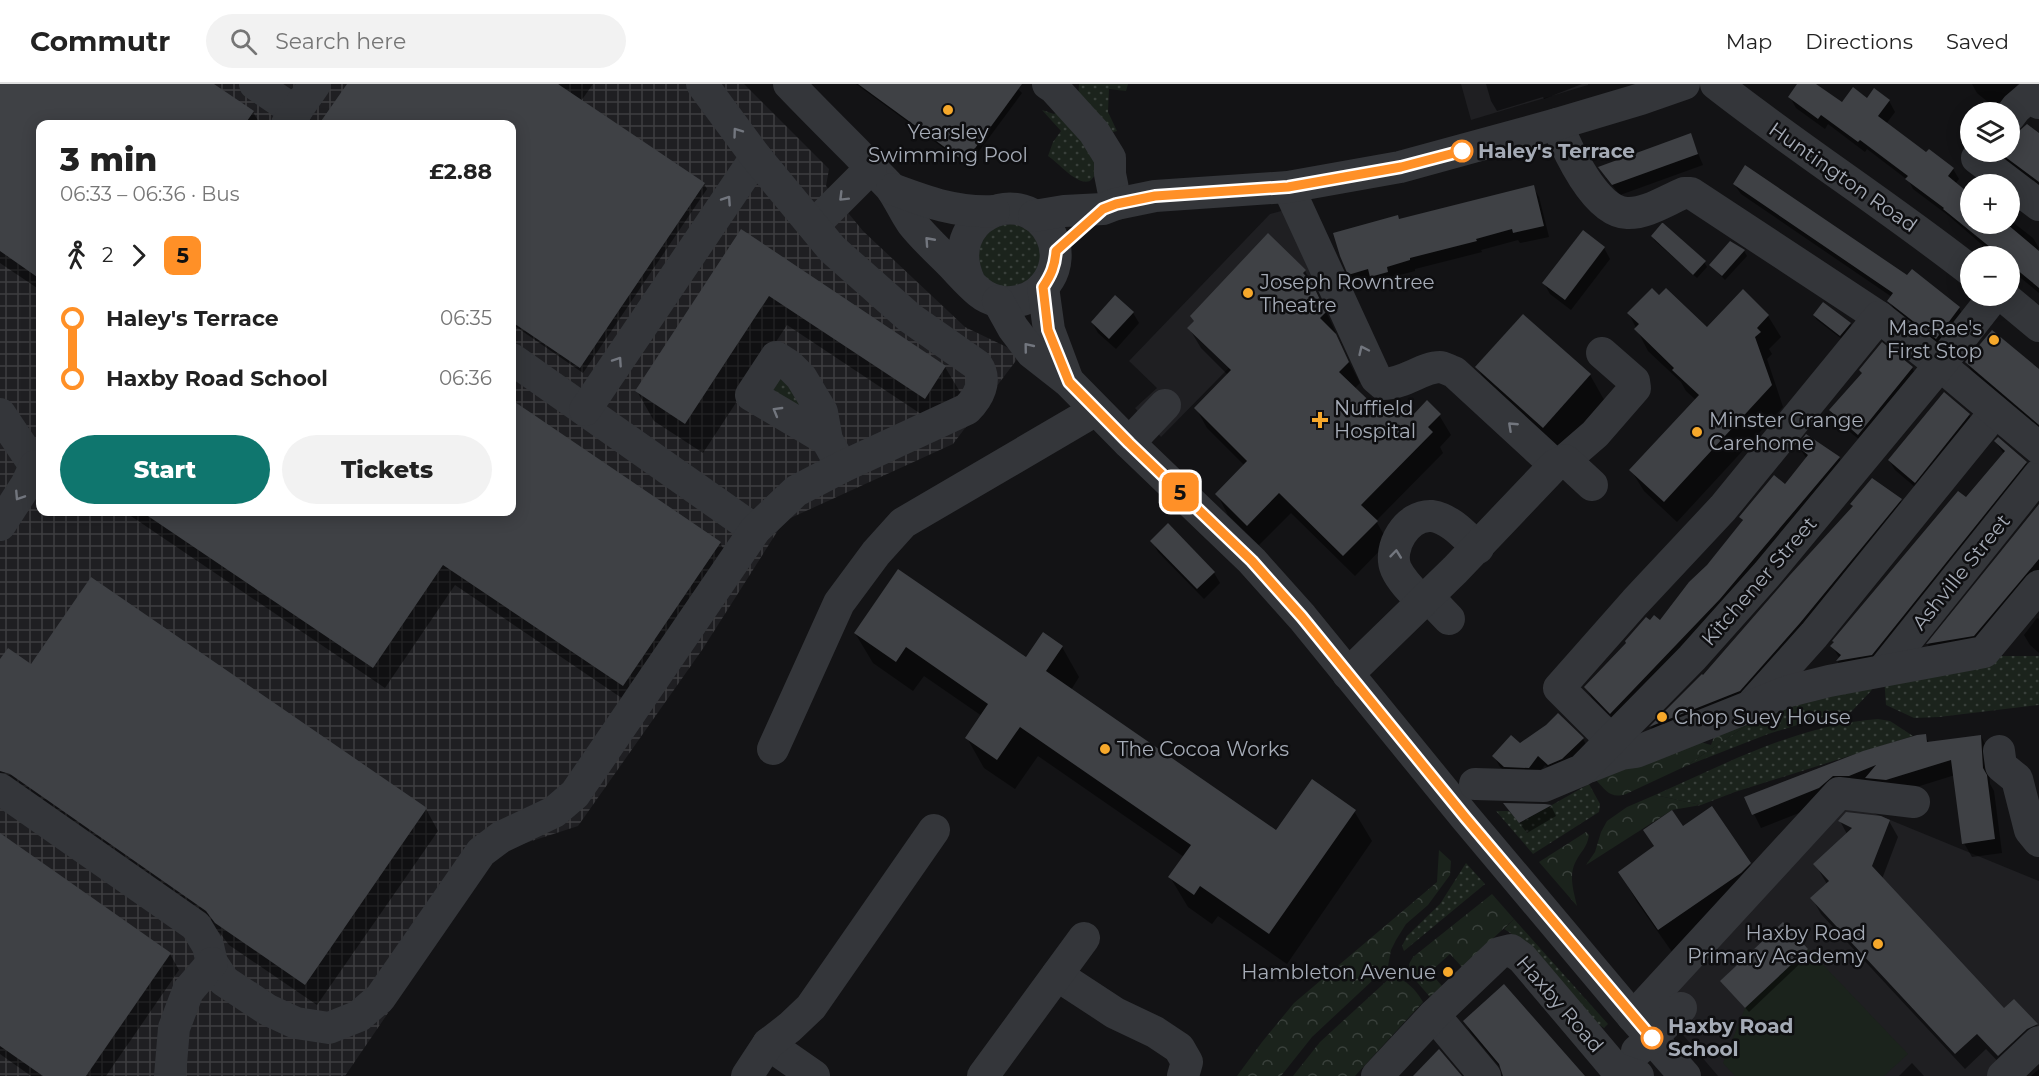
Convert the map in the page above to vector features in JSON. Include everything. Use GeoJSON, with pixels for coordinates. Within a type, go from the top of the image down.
{"type":"FeatureCollection","features":[{"type":"Feature","properties":{"kind":"street"},"geometry":{"type":"LineString","coordinates":[[255,84],[292,118],[315,84]]}},
{"type":"Feature","properties":{"kind":"street"},"geometry":{"type":"LineString","coordinates":[[0,789],[196,926],[208,946],[212,963],[224,981],[268,1010],[296,1023],[329,1028],[359,1016],[380,999],[481,852],[501,837],[554,812],[574,794],[756,530],[796,490],[967,410],[980,393],[981,375],[977,365],[910,318],[832,249],[756,158],[702,84]]}},
{"type":"Feature","properties":{"kind":"street"},"geometry":{"type":"LineString","coordinates":[[789,84],[882,179],[912,223],[978,291],[998,301],[1015,302],[1030,297],[1043,287],[1051,276],[1056,251],[1045,225],[1034,216],[1022,210],[1008,208],[974,212],[940,207],[882,179]]}},
{"type":"Feature","properties":{"kind":"street"},"geometry":{"type":"LineString","coordinates":[[1598,112],[1626,84]]}},
{"type":"Feature","properties":{"kind":"street"},"geometry":{"type":"LineString","coordinates":[[1034,216],[1110,206],[1155,196],[1288,187],[1401,167],[1598,112],[1684,84]]}},
{"type":"Feature","properties":{"kind":"street","name":"Huntington Road"},"geometry":{"type":"LineString","coordinates":[[1716,84],[1780,133],[1910,223],[1960,262]]}},
{"type":"Feature","properties":{"kind":"street"},"geometry":{"type":"LineString","coordinates":[[1047,93],[1117,148],[1110,174],[1110,206]]}},
{"type":"Feature","properties":{"kind":"street"},"geometry":{"type":"LineString","coordinates":[[1557,124],[1571,157],[1590,187],[1611,207],[1625,214],[1642,211],[1684,193],[1691,193],[1879,317],[1941,365],[2039,448]]}},
{"type":"Feature","properties":{"kind":"street"},"geometry":{"type":"LineString","coordinates":[[585,410],[756,158]]}},
{"type":"Feature","properties":{"kind":"street"},"geometry":{"type":"LineString","coordinates":[[1982,162],[2039,205]]}},
{"type":"Feature","properties":{"kind":"street"},"geometry":{"type":"LineString","coordinates":[[814,225],[882,179]]}},
{"type":"Feature","properties":{"kind":"street"},"geometry":{"type":"LineString","coordinates":[[1288,187],[1376,378],[1383,384],[1394,384],[1430,369],[1441,367],[1454,372],[1560,463],[1592,485]]}},
{"type":"Feature","properties":{"kind":"street"},"geometry":{"type":"LineString","coordinates":[[1056,251],[1110,206]]}},
{"type":"Feature","properties":{"kind":"street"},"geometry":{"type":"LineString","coordinates":[[970,283],[964,270],[962,255],[964,241],[971,228],[981,218],[994,211]]}},
{"type":"Feature","properties":{"kind":"street"},"geometry":{"type":"LineString","coordinates":[[1043,287],[1048,330],[1069,382]]}},
{"type":"Feature","properties":{"kind":"street"},"geometry":{"type":"LineString","coordinates":[[998,301],[1013,328],[1032,353],[1069,382],[1252,561],[1642,1028],[1685,1076]]}},
{"type":"Feature","properties":{"kind":"street","name":"Kitchener Street"},"geometry":{"type":"LineString","coordinates":[[1475,784],[1544,786],[1582,770],[1692,658],[1767,574],[1941,365],[1986,306]]}},
{"type":"Feature","properties":{"kind":"street"},"geometry":{"type":"LineString","coordinates":[[2015,306],[2039,326]]}},
{"type":"Feature","properties":{"kind":"street"},"geometry":{"type":"LineString","coordinates":[[1611,740],[1559,688],[1723,508],[1879,317]]}},
{"type":"Feature","properties":{"kind":"street"},"geometry":{"type":"LineString","coordinates":[[1348,674],[1433,606],[1478,548],[1560,463],[1595,434],[1635,388],[1634,381],[1602,353]]}},
{"type":"Feature","properties":{"kind":"street"},"geometry":{"type":"LineString","coordinates":[[516,362],[756,530]]}},
{"type":"Feature","properties":{"kind":"street"},"geometry":{"type":"LineString","coordinates":[[1129,443],[1165,405]]}},
{"type":"Feature","properties":{"kind":"street"},"geometry":{"type":"LineString","coordinates":[[773,749],[839,603],[876,553],[903,523],[1096,410]]}},
{"type":"Feature","properties":{"kind":"street"},"geometry":{"type":"LineString","coordinates":[[1751,705],[1814,635],[1995,412]]}},
{"type":"Feature","properties":{"kind":"street"},"geometry":{"type":"LineString","coordinates":[[0,414],[36,465]]}},
{"type":"Feature","properties":{"kind":"street"},"geometry":{"type":"LineString","coordinates":[[827,440],[842,467]]}},
{"type":"Feature","properties":{"kind":"street"},"geometry":{"type":"LineString","coordinates":[[0,525],[36,471]]}},
{"type":"Feature","properties":{"kind":"street","name":"Ashville Street"},"geometry":{"type":"LineString","coordinates":[[1883,670],[2039,474]]}},
{"type":"Feature","properties":{"kind":"street"},"geometry":{"type":"LineString","coordinates":[[1433,606],[1404,582],[1396,570],[1393,558],[1401,535],[1410,524],[1421,517],[1432,516],[1450,524],[1478,548]]}},
{"type":"Feature","properties":{"kind":"street"},"geometry":{"type":"LineString","coordinates":[[1582,770],[1621,754],[1636,752],[1789,691],[1883,670],[1984,652],[2039,586]]}},
{"type":"Feature","properties":{"kind":"street"},"geometry":{"type":"LineString","coordinates":[[1999,751],[2001,766],[2028,777],[2030,830],[2039,841]]}},
{"type":"Feature","properties":{"kind":"street"},"geometry":{"type":"LineString","coordinates":[[1620,1073],[1642,1028],[1839,793],[1914,802]]}},
{"type":"Feature","properties":{"kind":"street"},"geometry":{"type":"LineString","coordinates":[[747,1076],[768,1044],[811,1007],[934,830]]}},
{"type":"Feature","properties":{"kind":"street"},"geometry":{"type":"LineString","coordinates":[[983,1076],[1084,938]]}},
{"type":"Feature","properties":{"kind":"street","name":"Haxby Road"},"geometry":{"type":"LineString","coordinates":[[1434,1015],[1499,953],[1511,950],[1521,958],[1620,1073]]}},
{"type":"Feature","properties":{"kind":"street"},"geometry":{"type":"LineString","coordinates":[[170,1076],[174,1028],[188,991],[212,963]]}},
{"type":"Feature","properties":{"kind":"street"},"geometry":{"type":"LineString","coordinates":[[1057,975],[1115,1013],[1155,1032],[1179,1048],[1187,1062],[1183,1076]]}},
{"type":"Feature","properties":{"kind":"street"},"geometry":{"type":"LineString","coordinates":[[1642,1028],[1681,1008]]}},
{"type":"Feature","properties":{"kind":"street"},"geometry":{"type":"LineString","coordinates":[[1377,1076],[1434,1015],[1485,1076]]}},
{"type":"Feature","properties":{"kind":"street"},"geometry":{"type":"LineString","coordinates":[[2003,1076],[2039,1042]]}},
{"type":"Feature","properties":{"kind":"street"},"geometry":{"type":"LineString","coordinates":[[768,1044],[814,1076]]}},
{"type":"Feature","properties":{"kind":"shaded area"},"geometry":{"type":"Polygon","coordinates":[[[0,84],[744,84],[829,169],[826,186],[863,231],[965,327],[1021,354],[953,444],[784,521],[702,650],[578,826],[498,852],[345,1076],[0,1076],[0,84]]]}},
{"type":"Feature","properties":{"kind":"shaded area"},"geometry":{"type":"Polygon","coordinates":[[[1461,84],[1588,84],[1588,85],[1471,120],[1461,84]]]}},
{"type":"Feature","properties":{"kind":"shaded area"},"geometry":{"type":"Polygon","coordinates":[[[1289,209],[1321,274],[1161,437],[1135,408],[1157,388],[1129,361],[1270,214],[1289,209]]]}},
{"type":"Feature","properties":{"kind":"shaded area","name":"Haxby Road Primary Academy"},"geometry":{"type":"Polygon","coordinates":[[[1844,801],[2039,881],[2039,1027],[1988,1076],[1718,1076],[1660,1008],[1844,801]]]}},
{"type":"Feature","properties":{"kind":"green space"},"geometry":{"type":"Polygon","coordinates":[[[1079,84],[1128,84],[1126,91],[1109,89],[1108,112],[1117,131],[1085,139],[1096,165],[1095,175],[1086,182],[1071,175],[1048,156],[1053,142],[1061,131],[1042,110],[1054,114],[1078,98],[1079,84]]]}},
{"type":"Feature","properties":{"kind":"green space"},"geometry":{"type":"Polygon","coordinates":[[[1011,224],[1022,226],[1038,240],[1042,261],[1033,280],[1003,289],[983,276],[978,264],[978,251],[987,233],[999,226],[1011,224]]]}},
{"type":"Feature","properties":{"kind":"green space"},"geometry":{"type":"Polygon","coordinates":[[[778,374],[786,374],[806,411],[770,396],[778,374]]]}},
{"type":"Feature","properties":{"kind":"green space"},"geometry":{"type":"Polygon","coordinates":[[[1988,656],[2039,656],[2039,705],[1914,718],[1886,705],[1884,676],[1988,656]]]}},
{"type":"Feature","properties":{"kind":"green space"},"geometry":{"type":"Polygon","coordinates":[[[1878,677],[1871,691],[1851,712],[1836,713],[1768,734],[1686,766],[1753,721],[1758,709],[1764,722],[1776,718],[1771,704],[1878,677]]]}},
{"type":"Feature","properties":{"kind":"green space"},"geometry":{"type":"Polygon","coordinates":[[[1878,719],[1890,721],[1913,736],[1735,792],[1701,805],[1655,795],[1736,758],[1791,737],[1848,723],[1878,719]]]}},
{"type":"Feature","properties":{"kind":"green space"},"geometry":{"type":"Polygon","coordinates":[[[1753,721],[1686,766],[1626,794],[1613,795],[1596,780],[1683,737],[1711,745],[1714,737],[1753,721]]]}},
{"type":"Feature","properties":{"kind":"green space"},"geometry":{"type":"Polygon","coordinates":[[[1589,784],[1600,804],[1599,812],[1533,854],[1496,811],[1509,811],[1520,823],[1589,784]]]}},
{"type":"Feature","properties":{"kind":"green space"},"geometry":{"type":"Polygon","coordinates":[[[1655,795],[1701,805],[1672,810],[1586,865],[1595,852],[1607,821],[1627,807],[1655,795]]]}},
{"type":"Feature","properties":{"kind":"green space"},"geometry":{"type":"Polygon","coordinates":[[[1586,832],[1589,835],[1587,843],[1572,872],[1577,906],[1539,862],[1586,832]]]}},
{"type":"Feature","properties":{"kind":"green space"},"geometry":{"type":"Polygon","coordinates":[[[1439,850],[1451,861],[1450,875],[1428,905],[1406,924],[1391,950],[1388,966],[1312,1037],[1281,1076],[1237,1076],[1294,1003],[1437,882],[1439,850]]]}},
{"type":"Feature","properties":{"kind":"green space"},"geometry":{"type":"Polygon","coordinates":[[[1466,863],[1485,884],[1404,951],[1402,946],[1407,936],[1440,904],[1466,863]]]}},
{"type":"Feature","properties":{"kind":"green space"},"geometry":{"type":"Polygon","coordinates":[[[1492,894],[1514,919],[1462,967],[1450,954],[1430,972],[1442,986],[1430,997],[1411,975],[1409,964],[1413,957],[1492,894]]]}},
{"type":"Feature","properties":{"kind":"green space"},"geometry":{"type":"Polygon","coordinates":[[[1514,919],[1608,1024],[1604,1028],[1592,1020],[1521,940],[1504,929],[1514,919]]]}},
{"type":"Feature","properties":{"kind":"green space"},"geometry":{"type":"Polygon","coordinates":[[[1808,949],[1908,1054],[1884,1076],[1735,1076],[1723,1063],[1745,1008],[1808,949]]]}},
{"type":"Feature","properties":{"kind":"green space"},"geometry":{"type":"Polygon","coordinates":[[[1392,976],[1410,986],[1423,1002],[1355,1076],[1293,1076],[1320,1042],[1392,976]]]}},
{"type":"Feature","properties":{"kind":"building"},"geometry":{"type":"Polygon","coordinates":[[[0,84],[214,84],[254,111],[248,120],[36,120],[36,276],[0,251],[0,84]]]}},
{"type":"Feature","properties":{"kind":"building"},"geometry":{"type":"Polygon","coordinates":[[[347,84],[558,84],[705,183],[580,368],[516,325],[516,120],[322,120],[347,84]]]}},
{"type":"Feature","properties":{"kind":"building","name":"Yearsley Swimming Pool"},"geometry":{"type":"Polygon","coordinates":[[[858,84],[1022,84],[965,162],[858,84]]]}},
{"type":"Feature","properties":{"kind":"building"},"geometry":{"type":"Polygon","coordinates":[[[1797,84],[1816,84],[1842,102],[1853,87],[1867,98],[1874,88],[1890,100],[1878,116],[1926,152],[1929,149],[1954,168],[1948,176],[1960,186],[1960,223],[1905,179],[1908,176],[1860,140],[1858,142],[1821,115],[1818,119],[1788,97],[1797,84]]]}},
{"type":"Feature","properties":{"kind":"building"},"geometry":{"type":"Polygon","coordinates":[[[2027,124],[2039,133],[2039,182],[2012,162],[2020,162],[2020,130],[2027,124]]]}},
{"type":"Feature","properties":{"kind":"building"},"geometry":{"type":"Polygon","coordinates":[[[1691,133],[1698,154],[1612,185],[1598,167],[1691,133]]]}},
{"type":"Feature","properties":{"kind":"building"},"geometry":{"type":"Polygon","coordinates":[[[1745,165],[1907,275],[1912,269],[1960,307],[1936,339],[1887,301],[1893,293],[1733,184],[1745,165]]]}},
{"type":"Feature","properties":{"kind":"building"},"geometry":{"type":"Polygon","coordinates":[[[1534,185],[1544,226],[1513,233],[1512,229],[1476,239],[1477,241],[1410,258],[1410,260],[1387,267],[1388,272],[1370,277],[1368,269],[1348,275],[1333,233],[1398,215],[1399,219],[1534,185]]]}},
{"type":"Feature","properties":{"kind":"building"},"geometry":{"type":"Polygon","coordinates":[[[1662,223],[1706,261],[1693,275],[1651,236],[1662,223]]]}},
{"type":"Feature","properties":{"kind":"building"},"geometry":{"type":"Polygon","coordinates":[[[741,229],[946,366],[925,399],[769,296],[685,424],[635,391],[741,229]]]}},
{"type":"Feature","properties":{"kind":"building"},"geometry":{"type":"Polygon","coordinates":[[[1583,230],[1605,247],[1565,300],[1542,283],[1583,230]]]}},
{"type":"Feature","properties":{"kind":"building","name":"Nuffield Hospital"},"geometry":{"type":"Polygon","coordinates":[[[1268,233],[1306,270],[1303,273],[1312,283],[1326,312],[1320,318],[1336,334],[1349,362],[1339,372],[1384,415],[1397,402],[1412,416],[1427,400],[1441,414],[1428,427],[1433,432],[1361,505],[1378,521],[1343,556],[1279,493],[1247,526],[1215,494],[1247,461],[1194,408],[1231,370],[1187,328],[1194,321],[1190,316],[1268,233]]]}},
{"type":"Feature","properties":{"kind":"building"},"geometry":{"type":"Polygon","coordinates":[[[1974,234],[2019,234],[2039,251],[2039,288],[2020,272],[2020,246],[1989,246],[1974,234]]]}},
{"type":"Feature","properties":{"kind":"building"},"geometry":{"type":"Polygon","coordinates":[[[1730,241],[1745,250],[1722,276],[1709,265],[1730,241]]]}},
{"type":"Feature","properties":{"kind":"building","name":"Minster Grange Carehome"},"geometry":{"type":"Polygon","coordinates":[[[1652,288],[1659,295],[1666,288],[1707,327],[1743,289],[1769,315],[1757,328],[1761,332],[1755,337],[1772,385],[1664,502],[1629,470],[1699,395],[1634,329],[1639,324],[1627,313],[1652,288]]]}},
{"type":"Feature","properties":{"kind":"building"},"geometry":{"type":"Polygon","coordinates":[[[1115,295],[1134,312],[1109,339],[1091,322],[1115,295]]]}},
{"type":"Feature","properties":{"kind":"building"},"geometry":{"type":"Polygon","coordinates":[[[1823,302],[1851,323],[1840,336],[1813,315],[1823,302]]]}},
{"type":"Feature","properties":{"kind":"building"},"geometry":{"type":"Polygon","coordinates":[[[1523,314],[1591,374],[1543,428],[1475,367],[1523,314]]]}},
{"type":"Feature","properties":{"kind":"building"},"geometry":{"type":"Polygon","coordinates":[[[1992,330],[2039,369],[2039,425],[1965,362],[1992,330]]]}},
{"type":"Feature","properties":{"kind":"building"},"geometry":{"type":"Polygon","coordinates":[[[1882,342],[1913,367],[1858,435],[1829,410],[1862,373],[1859,370],[1882,342]]]}},
{"type":"Feature","properties":{"kind":"building"},"geometry":{"type":"Polygon","coordinates":[[[1944,392],[1970,414],[1915,483],[1888,460],[1944,392]]]}},
{"type":"Feature","properties":{"kind":"building"},"geometry":{"type":"Polygon","coordinates":[[[516,403],[721,542],[623,686],[443,565],[373,668],[148,516],[516,516],[516,403]]]}},
{"type":"Feature","properties":{"kind":"building"},"geometry":{"type":"Polygon","coordinates":[[[1806,434],[1840,457],[1720,599],[1610,714],[1584,687],[1626,643],[1625,641],[1646,617],[1650,620],[1654,615],[1660,620],[1689,582],[1707,565],[1743,520],[1739,517],[1774,475],[1785,484],[1808,455],[1797,446],[1806,434]]]}},
{"type":"Feature","properties":{"kind":"building"},"geometry":{"type":"Polygon","coordinates":[[[1998,437],[2027,462],[1872,655],[1836,661],[1841,655],[1830,646],[1834,642],[1832,641],[1958,491],[1966,497],[2005,451],[1994,441],[1998,437]]]}},
{"type":"Feature","properties":{"kind":"building"},"geometry":{"type":"Polygon","coordinates":[[[1872,478],[1902,499],[1800,623],[1740,691],[1649,727],[1703,675],[1853,506],[1850,504],[1872,478]]]}},
{"type":"Feature","properties":{"kind":"building"},"geometry":{"type":"Polygon","coordinates":[[[2039,504],[2039,559],[1974,636],[1926,644],[2039,504]]]}},
{"type":"Feature","properties":{"kind":"building"},"geometry":{"type":"Polygon","coordinates":[[[1168,523],[1215,572],[1197,589],[1150,541],[1168,523]]]}},
{"type":"Feature","properties":{"kind":"building","name":"The Cocoa Works"},"geometry":{"type":"Polygon","coordinates":[[[898,569],[1026,657],[1043,632],[1063,646],[1046,671],[1276,830],[1312,779],[1356,810],[1269,934],[1200,886],[1194,895],[1168,877],[1191,845],[1020,727],[997,760],[965,738],[988,704],[906,647],[896,662],[854,633],[898,569]]]}},
{"type":"Feature","properties":{"kind":"building"},"geometry":{"type":"Polygon","coordinates":[[[91,577],[427,808],[305,985],[215,923],[206,911],[10,774],[0,771],[0,659],[8,648],[31,664],[91,577]]]}},
{"type":"Feature","properties":{"kind":"building"},"geometry":{"type":"Polygon","coordinates":[[[1558,713],[1584,738],[1562,759],[1548,765],[1538,756],[1529,768],[1504,767],[1492,756],[1511,735],[1520,743],[1546,725],[1558,713]]]}},
{"type":"Feature","properties":{"kind":"building"},"geometry":{"type":"Polygon","coordinates":[[[1926,734],[1927,742],[1981,735],[1983,768],[1987,775],[1995,839],[1962,844],[1951,760],[1886,780],[1865,778],[1876,765],[1849,776],[1833,776],[1819,788],[1752,815],[1744,797],[1863,751],[1926,734]]]}},
{"type":"Feature","properties":{"kind":"building"},"geometry":{"type":"Polygon","coordinates":[[[1503,803],[1545,804],[1552,805],[1519,823],[1503,803]]]}},
{"type":"Feature","properties":{"kind":"building"},"geometry":{"type":"Polygon","coordinates":[[[1712,806],[1751,863],[1741,873],[1658,930],[1618,872],[1654,846],[1643,830],[1672,810],[1683,826],[1712,806]]]}},
{"type":"Feature","properties":{"kind":"building"},"geometry":{"type":"Polygon","coordinates":[[[1846,812],[1881,816],[1890,820],[1872,866],[2004,1008],[2014,999],[2038,1024],[2027,1029],[1998,1056],[1977,1034],[1955,1054],[1810,898],[1829,881],[1813,864],[1852,828],[1838,821],[1846,812]]]}},
{"type":"Feature","properties":{"kind":"building"},"geometry":{"type":"Polygon","coordinates":[[[0,833],[171,953],[86,1076],[43,1076],[0,1046],[0,833]]]}},
{"type":"Feature","properties":{"kind":"building"},"geometry":{"type":"Polygon","coordinates":[[[1783,922],[1808,949],[1745,1008],[1720,981],[1783,922]]]}},
{"type":"Feature","properties":{"kind":"building"},"geometry":{"type":"Polygon","coordinates":[[[1504,984],[1585,1076],[1503,1076],[1499,1064],[1463,1021],[1504,984]]]}},
{"type":"Feature","properties":{"kind":"building"},"geometry":{"type":"Polygon","coordinates":[[[1439,1049],[1462,1076],[1413,1076],[1439,1049]]]}},
{"type":"Feature","properties":{"kind":"bus line","name":"5"},"geometry":{"type":"LineString","coordinates":[[1462,151],[1401,167],[1321,182],[1288,187],[1155,196],[1103,209],[1056,251],[1051,276],[1043,287],[1048,330],[1069,382],[1252,561],[1302,617],[1465,817],[1652,1038]]}},
{"type":"Feature","properties":{"kind":"place","name":"Yearsley Swimming Pool"},"geometry":{"type":"Point","coordinates":[948,110]}},
{"type":"Feature","properties":{"kind":"place","name":"Haley's Terrace"},"geometry":{"type":"Point","coordinates":[1462,151]}},
{"type":"Feature","properties":{"kind":"place","name":"Joseph Rowntree Theatre"},"geometry":{"type":"Point","coordinates":[1248,293]}},
{"type":"Feature","properties":{"kind":"place","name":"MacRae's First Stop"},"geometry":{"type":"Point","coordinates":[1994,340]}},
{"type":"Feature","properties":{"kind":"place","name":"Nuffield Hospital"},"geometry":{"type":"Point","coordinates":[1320,420]}},
{"type":"Feature","properties":{"kind":"place","name":"Minster Grange Carehome"},"geometry":{"type":"Point","coordinates":[1697,432]}},
{"type":"Feature","properties":{"kind":"place","name":"Chop Suey House"},"geometry":{"type":"Point","coordinates":[1662,717]}},
{"type":"Feature","properties":{"kind":"place","name":"The Cocoa Works"},"geometry":{"type":"Point","coordinates":[1105,749]}},
{"type":"Feature","properties":{"kind":"place","name":"Haxby Road Primary Academy"},"geometry":{"type":"Point","coordinates":[1878,944]}},
{"type":"Feature","properties":{"kind":"place","name":"Hambleton Avenue"},"geometry":{"type":"Point","coordinates":[1448,972]}},
{"type":"Feature","properties":{"kind":"place","name":"Haxby Road School"},"geometry":{"type":"Point","coordinates":[1652,1038]}}]}
